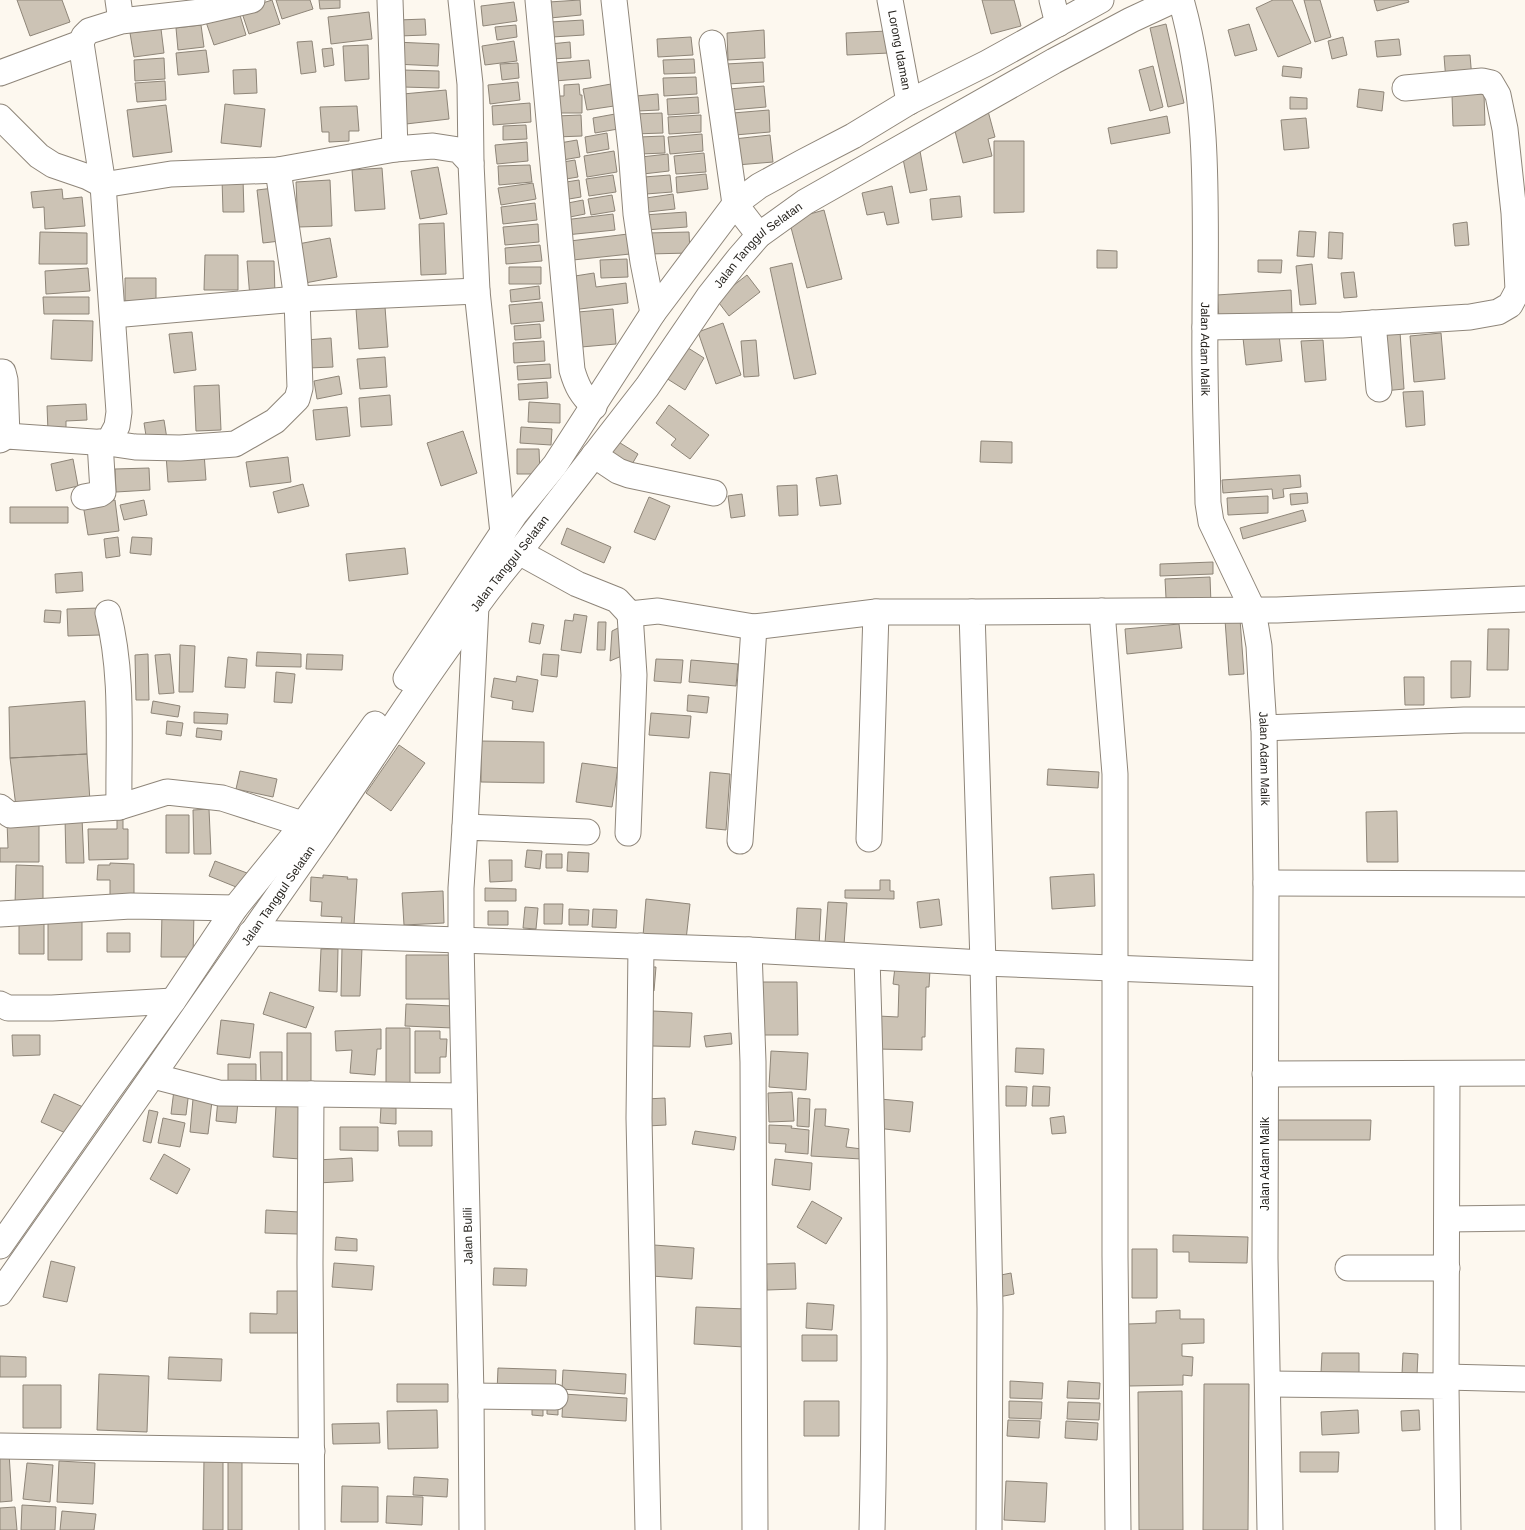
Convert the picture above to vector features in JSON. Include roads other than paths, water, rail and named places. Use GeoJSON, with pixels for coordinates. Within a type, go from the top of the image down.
{"type":"FeatureCollection","features":[{"type":"Feature","properties":{"kind":"street"},"geometry":{"type":"LineString","coordinates":[[84,497],[102,492],[104,442],[117,426],[119,412],[103,185],[81,43],[89,31],[119,11],[188,7],[252,0]]}},
{"type":"Feature","properties":{"kind":"street"},"geometry":{"type":"LineString","coordinates":[[390,0],[395,148]]}},
{"type":"Feature","properties":{"kind":"street"},"geometry":{"type":"LineString","coordinates":[[462,0],[470,84],[471,163],[477,291],[509,524]]}},
{"type":"Feature","properties":{"kind":"street"},"geometry":{"type":"LineString","coordinates":[[538,0],[572,370],[577,386],[583,396],[594,407]]}},
{"type":"Feature","properties":{"kind":"street"},"geometry":{"type":"LineString","coordinates":[[616,0],[636,214],[653,313]]}},
{"type":"Feature","properties":{"kind":"street","name":"Lorong Idaman"},"geometry":{"type":"LineString","coordinates":[[890,0],[908,102]]}},
{"type":"Feature","properties":{"kind":"street"},"geometry":{"type":"LineString","coordinates":[[1052,0],[1058,24]]}},
{"type":"Feature","properties":{"kind":"street","name":"Jalan Tanggul Selatan"},"geometry":{"type":"LineString","coordinates":[[0,1293],[154,1076],[251,933],[392,698],[449,611],[509,524],[555,465],[620,367],[653,313],[735,204],[759,186],[853,136],[908,102],[987,63],[1101,0]]}},
{"type":"Feature","properties":{"kind":"street","name":"Jalan Tanggul Selatan"},"geometry":{"type":"LineString","coordinates":[[3,1238],[173,1001],[235,908],[313,827],[411,698],[501,572],[647,387],[709,296],[739,258],[760,236],[805,202],[1054,61],[1131,20],[1174,0]]}},
{"type":"Feature","properties":{"kind":"street","name":"Jalan Adam Malik"},"geometry":{"type":"LineString","coordinates":[[1180,0],[1188,26],[1199,90],[1203,130],[1206,236],[1205,327],[1208,503],[1211,522],[1253,610],[1259,646],[1264,728],[1266,883],[1265,1258],[1270,1530]]}},
{"type":"Feature","properties":{"kind":"street"},"geometry":{"type":"LineString","coordinates":[[0,73],[81,43]]}},
{"type":"Feature","properties":{"kind":"street"},"geometry":{"type":"LineString","coordinates":[[712,43],[735,204],[760,236]]}},
{"type":"Feature","properties":{"kind":"street"},"geometry":{"type":"LineString","coordinates":[[1205,327],[1342,325],[1486,315],[1498,312],[1510,305],[1518,290],[1514,213],[1515,128],[1491,83],[1482,81],[1406,88]]}},
{"type":"Feature","properties":{"kind":"street"},"geometry":{"type":"LineString","coordinates":[[0,117],[40,156],[53,165],[88,177],[103,185],[171,174],[278,170],[395,148],[433,146],[450,148],[459,150],[471,163]]}},
{"type":"Feature","properties":{"kind":"street"},"geometry":{"type":"LineString","coordinates":[[0,372],[3,372],[5,380],[3,438],[104,442],[135,447],[180,448],[235,444],[275,422],[297,399],[300,388],[297,299],[278,170]]}},
{"type":"Feature","properties":{"kind":"street"},"geometry":{"type":"LineString","coordinates":[[113,315],[297,299],[477,291]]}},
{"type":"Feature","properties":{"kind":"street"},"geometry":{"type":"LineString","coordinates":[[1373,323],[1379,389]]}},
{"type":"Feature","properties":{"kind":"street"},"geometry":{"type":"LineString","coordinates":[[620,367],[647,387]]}},
{"type":"Feature","properties":{"kind":"street"},"geometry":{"type":"LineString","coordinates":[[594,455],[618,471],[629,475],[714,493]]}},
{"type":"Feature","properties":{"kind":"street"},"geometry":{"type":"LineString","coordinates":[[518,552],[577,584],[617,600],[630,614],[634,674],[628,833]]}},
{"type":"Feature","properties":{"kind":"street"},"geometry":{"type":"LineString","coordinates":[[630,614],[658,611],[754,627],[876,612],[1253,610],[1525,599]]}},
{"type":"Feature","properties":{"kind":"street","name":"Jalan Bulili"},"geometry":{"type":"LineString","coordinates":[[472,1530],[461,888],[476,606]]}},
{"type":"Feature","properties":{"kind":"street"},"geometry":{"type":"LineString","coordinates":[[1102,611],[1115,774],[1115,1256],[1118,1530]]}},
{"type":"Feature","properties":{"kind":"street"},"geometry":{"type":"LineString","coordinates":[[869,839],[876,612]]}},
{"type":"Feature","properties":{"kind":"street"},"geometry":{"type":"LineString","coordinates":[[972,612],[983,963],[990,1308],[989,1530]]}},
{"type":"Feature","properties":{"kind":"street"},"geometry":{"type":"LineString","coordinates":[[108,613],[113,633],[118,682],[119,807]]}},
{"type":"Feature","properties":{"kind":"street"},"geometry":{"type":"LineString","coordinates":[[740,841],[754,627]]}},
{"type":"Feature","properties":{"kind":"street"},"geometry":{"type":"LineString","coordinates":[[1264,728],[1464,720],[1525,720]]}},
{"type":"Feature","properties":{"kind":"street"},"geometry":{"type":"LineString","coordinates":[[0,807],[10,815],[119,807],[167,792],[191,793],[222,798],[313,827]]}},
{"type":"Feature","properties":{"kind":"street"},"geometry":{"type":"LineString","coordinates":[[465,827],[587,832]]}},
{"type":"Feature","properties":{"kind":"street"},"geometry":{"type":"LineString","coordinates":[[1266,883],[1525,884]]}},
{"type":"Feature","properties":{"kind":"street"},"geometry":{"type":"LineString","coordinates":[[0,914],[131,906],[235,908]]}},
{"type":"Feature","properties":{"kind":"street"},"geometry":{"type":"LineString","coordinates":[[251,933],[749,950],[867,958],[1265,974]]}},
{"type":"Feature","properties":{"kind":"street"},"geometry":{"type":"LineString","coordinates":[[641,946],[639,1118],[648,1530]]}},
{"type":"Feature","properties":{"kind":"street"},"geometry":{"type":"LineString","coordinates":[[749,950],[753,1062],[755,1530]]}},
{"type":"Feature","properties":{"kind":"street"},"geometry":{"type":"LineString","coordinates":[[867,958],[875,1267],[875,1430],[872,1530]]}},
{"type":"Feature","properties":{"kind":"street"},"geometry":{"type":"LineString","coordinates":[[0,1004],[8,1008],[52,1008],[173,1001]]}},
{"type":"Feature","properties":{"kind":"street"},"geometry":{"type":"LineString","coordinates":[[1265,1074],[1525,1073]]}},
{"type":"Feature","properties":{"kind":"street"},"geometry":{"type":"LineString","coordinates":[[1447,1074],[1446,1382],[1448,1530]]}},
{"type":"Feature","properties":{"kind":"street"},"geometry":{"type":"LineString","coordinates":[[154,1076],[220,1093],[464,1096]]}},
{"type":"Feature","properties":{"kind":"street"},"geometry":{"type":"LineString","coordinates":[[311,1094],[312,1530]]}},
{"type":"Feature","properties":{"kind":"street"},"geometry":{"type":"LineString","coordinates":[[1447,1219],[1525,1218]]}},
{"type":"Feature","properties":{"kind":"street"},"geometry":{"type":"LineString","coordinates":[[1348,1268],[1446,1268]]}},
{"type":"Feature","properties":{"kind":"street"},"geometry":{"type":"LineString","coordinates":[[1268,1384],[1525,1379]]}},
{"type":"Feature","properties":{"kind":"street"},"geometry":{"type":"LineString","coordinates":[[471,1396],[555,1397]]}},
{"type":"Feature","properties":{"kind":"street"},"geometry":{"type":"LineString","coordinates":[[0,1446],[312,1451]]}}]}
